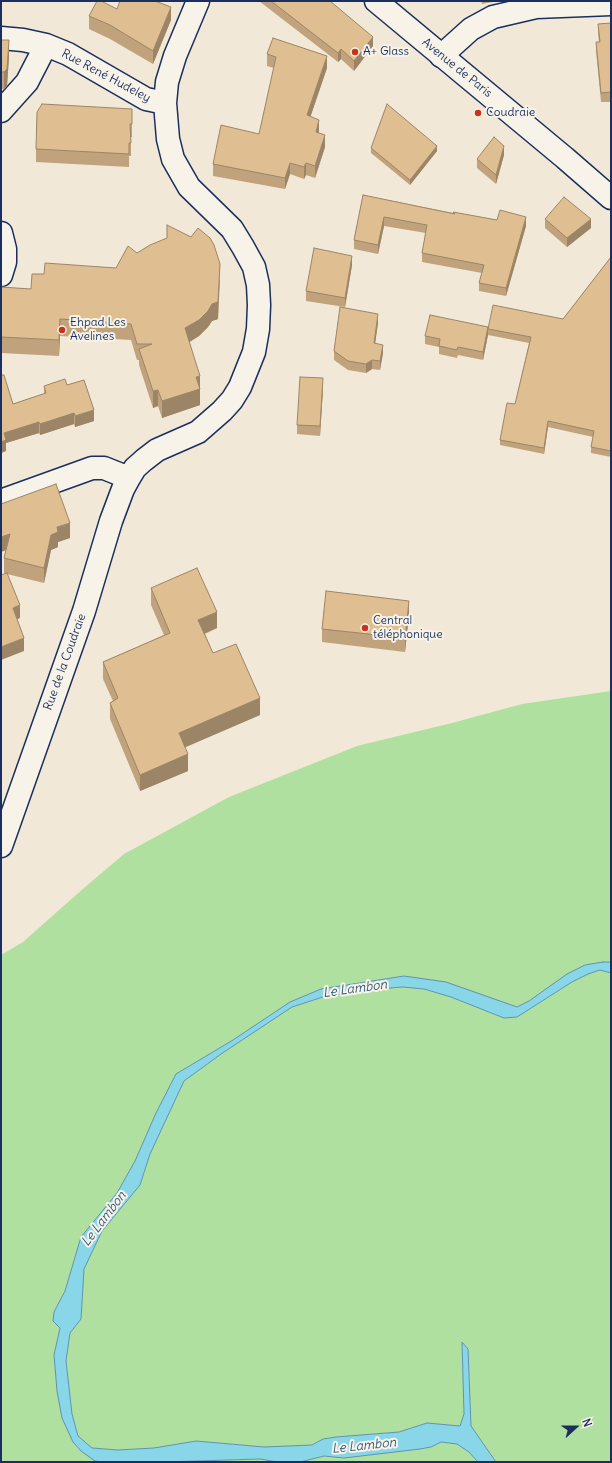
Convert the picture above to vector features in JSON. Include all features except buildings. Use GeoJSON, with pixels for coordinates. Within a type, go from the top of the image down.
{"type":"FeatureCollection","features":[{"type":"Feature","properties":{"kind":"street","name":"Rue de la Coudraie"},"geometry":{"type":"LineString","coordinates":[[1,846],[84,611],[110,521],[122,489],[135,468],[157,450],[198,432],[232,400],[240,388],[254,352],[258,329],[259,305],[258,285],[254,267],[232,229],[189,187],[174,159],[168,139],[164,103],[167,82],[175,56],[198,1]]}},
{"type":"Feature","properties":{"kind":"street","name":"Avenue de Paris"},"geometry":{"type":"LineString","coordinates":[[376,1],[496,100],[611,198]]}},
{"type":"Feature","properties":{"kind":"street"},"geometry":{"type":"LineString","coordinates":[[441,56],[471,29],[493,17],[536,7],[611,4]]}},
{"type":"Feature","properties":{"kind":"street","name":"Rue René Hudeley"},"geometry":{"type":"LineString","coordinates":[[1,38],[23,40],[46,45],[68,54],[146,99],[164,103]]}},
{"type":"Feature","properties":{"kind":"street"},"geometry":{"type":"LineString","coordinates":[[1,111],[27,82],[46,45]]}},
{"type":"Feature","properties":{"kind":"street"},"geometry":{"type":"LineString","coordinates":[[1,233],[5,249],[5,262],[1,275]]}},
{"type":"Feature","properties":{"kind":"street"},"geometry":{"type":"LineString","coordinates":[[6,500],[92,468],[104,468],[128,478]]}},
{"type":"Feature","properties":{"kind":"green space"},"geometry":{"type":"Polygon","coordinates":[[[611,691],[611,962],[585,965],[529,1001],[517,1007],[404,976],[321,989],[290,1002],[233,1040],[176,1074],[156,1113],[135,1161],[117,1193],[81,1237],[65,1291],[54,1312],[60,1328],[54,1355],[62,1418],[95,1461],[102,1462],[1,1462],[1,955],[23,942],[124,854],[229,797],[357,746],[522,704],[611,691]]]}},
{"type":"Feature","properties":{"kind":"green space"},"geometry":{"type":"Polygon","coordinates":[[[600,970],[611,973],[611,1462],[496,1462],[471,1426],[468,1349],[462,1342],[464,1414],[460,1426],[427,1423],[399,1432],[336,1437],[323,1439],[312,1445],[283,1447],[264,1447],[196,1441],[154,1448],[118,1450],[92,1448],[78,1436],[72,1414],[66,1361],[70,1333],[81,1319],[84,1269],[102,1231],[140,1185],[150,1154],[184,1081],[221,1054],[292,1007],[323,997],[377,989],[403,987],[424,989],[451,997],[504,1018],[517,1017],[572,982],[600,970]]]}},
{"type":"Feature","properties":{"kind":"green space"},"geometry":{"type":"Polygon","coordinates":[[[441,1442],[457,1444],[469,1452],[478,1462],[300,1462],[324,1456],[344,1458],[431,1447],[441,1442]]]}},
{"type":"Feature","properties":{"kind":"green space"},"geometry":{"type":"Polygon","coordinates":[[[260,1459],[278,1462],[164,1462],[260,1459]]]}},
{"type":"Feature","properties":{"kind":"water","name":"Le Lambon"},"geometry":{"type":"Polygon","coordinates":[[[611,962],[611,973],[600,970],[588,974],[572,982],[517,1017],[504,1018],[451,997],[424,989],[403,987],[377,989],[323,997],[292,1007],[221,1054],[184,1081],[150,1154],[140,1185],[102,1231],[84,1269],[81,1319],[70,1333],[66,1361],[72,1414],[78,1436],[92,1448],[118,1450],[154,1448],[196,1441],[264,1447],[312,1445],[323,1439],[399,1432],[427,1423],[460,1426],[464,1414],[462,1342],[468,1349],[471,1426],[496,1462],[478,1462],[469,1452],[457,1444],[441,1442],[431,1447],[420,1449],[344,1458],[324,1456],[300,1462],[278,1462],[260,1459],[102,1462],[95,1461],[81,1451],[73,1442],[62,1418],[57,1391],[54,1355],[60,1328],[53,1321],[54,1312],[65,1291],[81,1237],[117,1193],[135,1161],[156,1113],[176,1074],[233,1040],[290,1002],[321,989],[404,976],[446,982],[517,1007],[529,1001],[567,974],[585,965],[611,962]]]}},
{"type":"Feature","properties":{"kind":"place","name":"A+ Glass"},"geometry":{"type":"Point","coordinates":[355,52]}},
{"type":"Feature","properties":{"kind":"place","name":"Coudraie"},"geometry":{"type":"Point","coordinates":[478,113]}},
{"type":"Feature","properties":{"kind":"place","name":"Ehpad Les Avelines"},"geometry":{"type":"Point","coordinates":[62,330]}},
{"type":"Feature","properties":{"kind":"place","name":"Central téléphonique"},"geometry":{"type":"Point","coordinates":[365,628]}}]}
